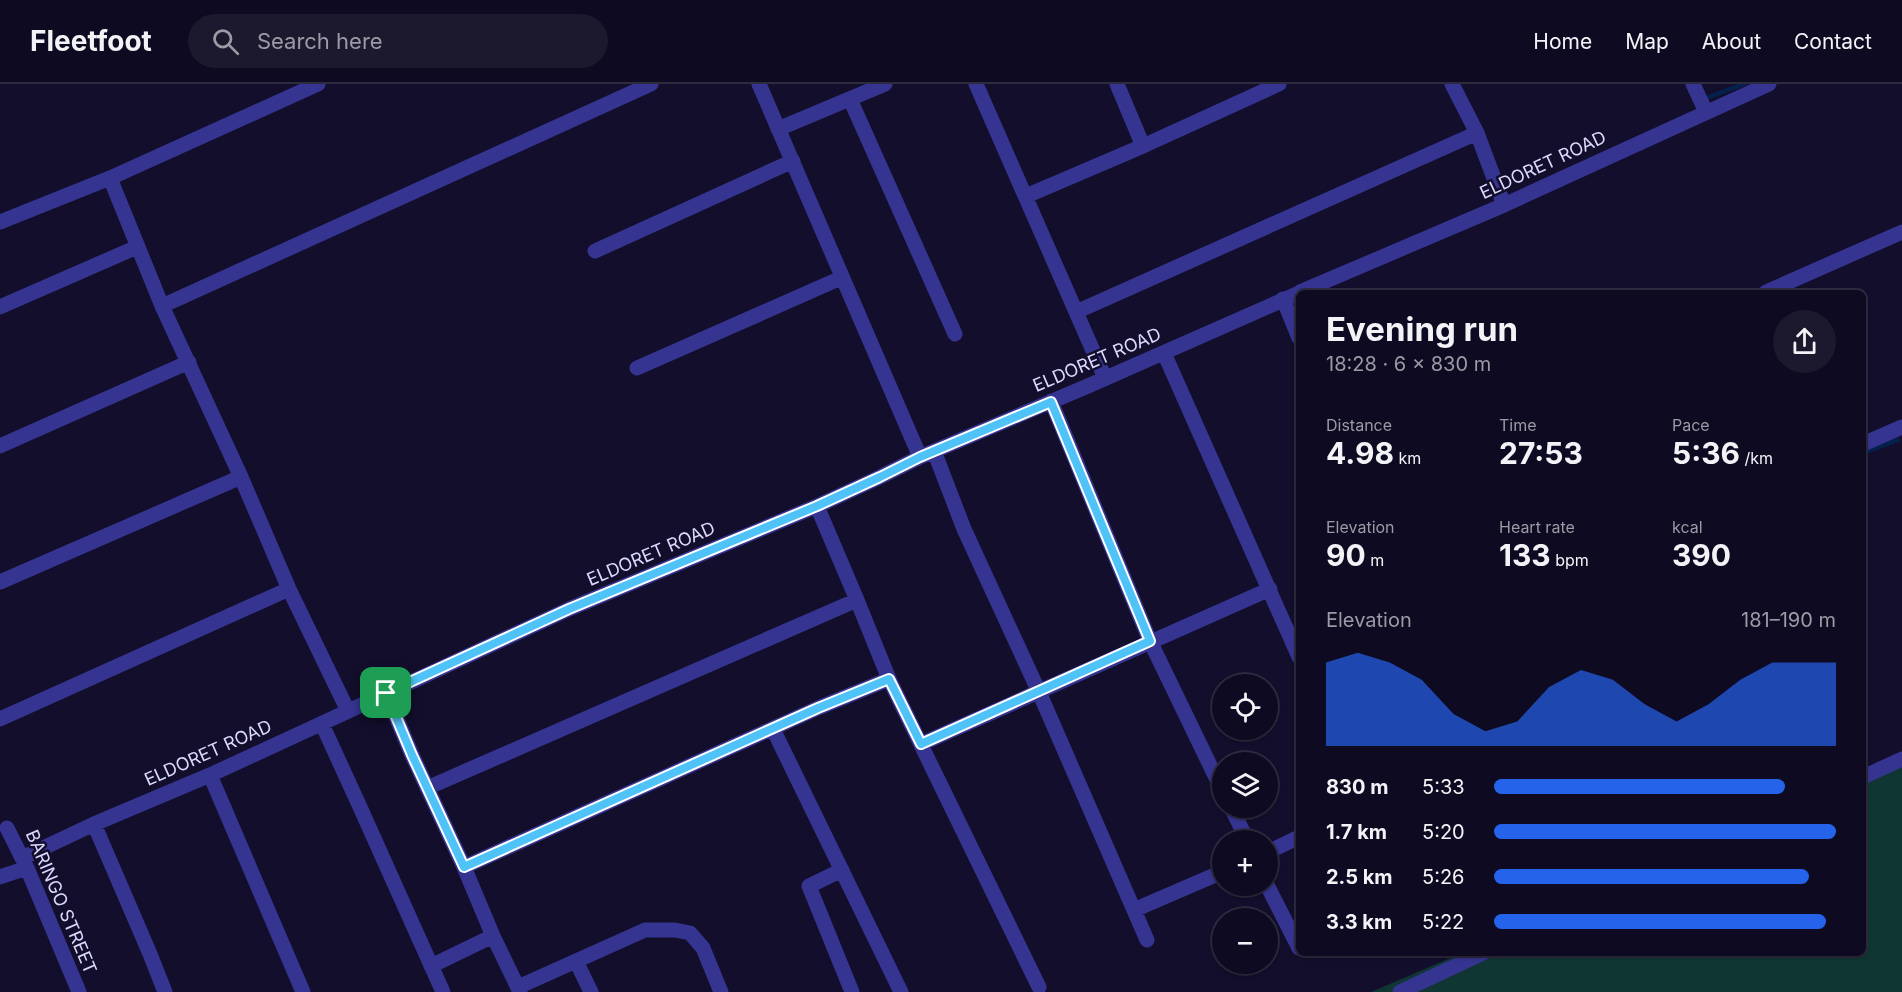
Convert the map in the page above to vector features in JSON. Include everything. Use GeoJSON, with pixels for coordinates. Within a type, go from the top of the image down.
{"type":"FeatureCollection","features":[{"type":"Feature","properties":{"kind":"street"},"geometry":{"type":"LineString","coordinates":[[0,222],[110,178],[318,84]]}},
{"type":"Feature","properties":{"kind":"street"},"geometry":{"type":"LineString","coordinates":[[162,306],[651,84]]}},
{"type":"Feature","properties":{"kind":"street"},"geometry":{"type":"LineString","coordinates":[[759,84],[842,278],[964,529],[1039,692],[1147,940]]}},
{"type":"Feature","properties":{"kind":"street"},"geometry":{"type":"LineString","coordinates":[[976,84],[1105,378]]}},
{"type":"Feature","properties":{"kind":"street"},"geometry":{"type":"LineString","coordinates":[[1118,84],[1143,146]]}},
{"type":"Feature","properties":{"kind":"street"},"geometry":{"type":"LineString","coordinates":[[1026,196],[1279,84]]}},
{"type":"Feature","properties":{"kind":"street"},"geometry":{"type":"LineString","coordinates":[[1452,84],[1477,133],[1504,205]]}},
{"type":"Feature","properties":{"kind":"street"},"geometry":{"type":"LineString","coordinates":[[1693,84],[1706,112]]}},
{"type":"Feature","properties":{"kind":"street","name":"ELDORET ROAD"},"geometry":{"type":"LineString","coordinates":[[1306,290],[1504,205],[1769,84]]}},
{"type":"Feature","properties":{"kind":"street"},"geometry":{"type":"LineString","coordinates":[[778,129],[876,86]]}},
{"type":"Feature","properties":{"kind":"street"},"geometry":{"type":"LineString","coordinates":[[850,99],[955,334]]}},
{"type":"Feature","properties":{"kind":"street"},"geometry":{"type":"LineString","coordinates":[[1076,312],[1477,133]]}},
{"type":"Feature","properties":{"kind":"street"},"geometry":{"type":"LineString","coordinates":[[595,251],[793,161]]}},
{"type":"Feature","properties":{"kind":"street"},"geometry":{"type":"LineString","coordinates":[[110,178],[162,306],[241,477],[289,589],[348,711]]}},
{"type":"Feature","properties":{"kind":"street"},"geometry":{"type":"LineString","coordinates":[[1771,290],[1902,232]]}},
{"type":"Feature","properties":{"kind":"street"},"geometry":{"type":"LineString","coordinates":[[0,308],[137,247]]}},
{"type":"Feature","properties":{"kind":"street"},"geometry":{"type":"LineString","coordinates":[[637,368],[842,278]]}},
{"type":"Feature","properties":{"kind":"street","name":"ELDORET ROAD"},"geometry":{"type":"LineString","coordinates":[[0,877],[94,824],[210,775],[569,609],[817,506],[927,454],[1296,294]]}},
{"type":"Feature","properties":{"kind":"street"},"geometry":{"type":"LineString","coordinates":[[1283,300],[1296,331]]}},
{"type":"Feature","properties":{"kind":"street"},"geometry":{"type":"LineString","coordinates":[[1164,353],[1296,650]]}},
{"type":"Feature","properties":{"kind":"street"},"geometry":{"type":"LineString","coordinates":[[0,446],[189,362]]}},
{"type":"Feature","properties":{"kind":"street"},"geometry":{"type":"LineString","coordinates":[[1051,402],[1150,641],[1212,769]]}},
{"type":"Feature","properties":{"kind":"street"},"geometry":{"type":"LineString","coordinates":[[1866,443],[1901,430]]}},
{"type":"Feature","properties":{"kind":"street"},"geometry":{"type":"LineString","coordinates":[[0,582],[241,477]]}},
{"type":"Feature","properties":{"kind":"street"},"geometry":{"type":"LineString","coordinates":[[817,506],[889,679],[1039,987]]}},
{"type":"Feature","properties":{"kind":"street"},"geometry":{"type":"LineString","coordinates":[[0,718],[289,589]]}},
{"type":"Feature","properties":{"kind":"street"},"geometry":{"type":"LineString","coordinates":[[921,744],[1270,589]]}},
{"type":"Feature","properties":{"kind":"street"},"geometry":{"type":"LineString","coordinates":[[427,788],[857,600]]}},
{"type":"Feature","properties":{"kind":"street"},"geometry":{"type":"LineString","coordinates":[[464,867],[818,708],[889,679]]}},
{"type":"Feature","properties":{"kind":"street"},"geometry":{"type":"LineString","coordinates":[[386,693],[519,990],[645,930],[675,930],[690,933],[703,948],[721,992]]}},
{"type":"Feature","properties":{"kind":"street"},"geometry":{"type":"LineString","coordinates":[[322,724],[376,838],[443,992]]}},
{"type":"Feature","properties":{"kind":"street"},"geometry":{"type":"LineString","coordinates":[[773,729],[901,992]]}},
{"type":"Feature","properties":{"kind":"street"},"geometry":{"type":"LineString","coordinates":[[1866,776],[1902,759]]}},
{"type":"Feature","properties":{"kind":"street"},"geometry":{"type":"LineString","coordinates":[[210,775],[303,992]]}},
{"type":"Feature","properties":{"kind":"street"},"geometry":{"type":"LineString","coordinates":[[94,824],[165,992]]}},
{"type":"Feature","properties":{"kind":"street","name":"BARINGO STREET"},"geometry":{"type":"LineString","coordinates":[[7,828],[79,992]]}},
{"type":"Feature","properties":{"kind":"street"},"geometry":{"type":"LineString","coordinates":[[1278,847],[1296,838]]}},
{"type":"Feature","properties":{"kind":"street"},"geometry":{"type":"LineString","coordinates":[[842,870],[809,886],[852,992]]}},
{"type":"Feature","properties":{"kind":"street"},"geometry":{"type":"LineString","coordinates":[[1134,910],[1212,876]]}},
{"type":"Feature","properties":{"kind":"street"},"geometry":{"type":"LineString","coordinates":[[1272,896],[1296,943]]}},
{"type":"Feature","properties":{"kind":"street"},"geometry":{"type":"LineString","coordinates":[[431,966],[493,936]]}},
{"type":"Feature","properties":{"kind":"street"},"geometry":{"type":"LineString","coordinates":[[1400,992],[1476,956]]}},
{"type":"Feature","properties":{"kind":"street"},"geometry":{"type":"LineString","coordinates":[[576,961],[591,992]]}},
{"type":"Feature","properties":{"kind":"green space"},"geometry":{"type":"Polygon","coordinates":[[[1902,762],[1902,992],[1371,992],[1455,956],[1866,956],[1866,777],[1902,762]]]}},
{"type":"Feature","properties":{"kind":"waterway"},"geometry":{"type":"LineString","coordinates":[[1709,97],[1744,84]]}},
{"type":"Feature","properties":{"kind":"waterway"},"geometry":{"type":"LineString","coordinates":[[1866,452],[1898,440]]}},
{"type":"Feature","properties":{"kind":"route"},"geometry":{"type":"LineString","coordinates":[[1051,402],[1150,641],[921,744],[889,679],[818,708],[464,867],[386,693],[569,609],[817,506],[920,457],[1051,402]]}}]}
